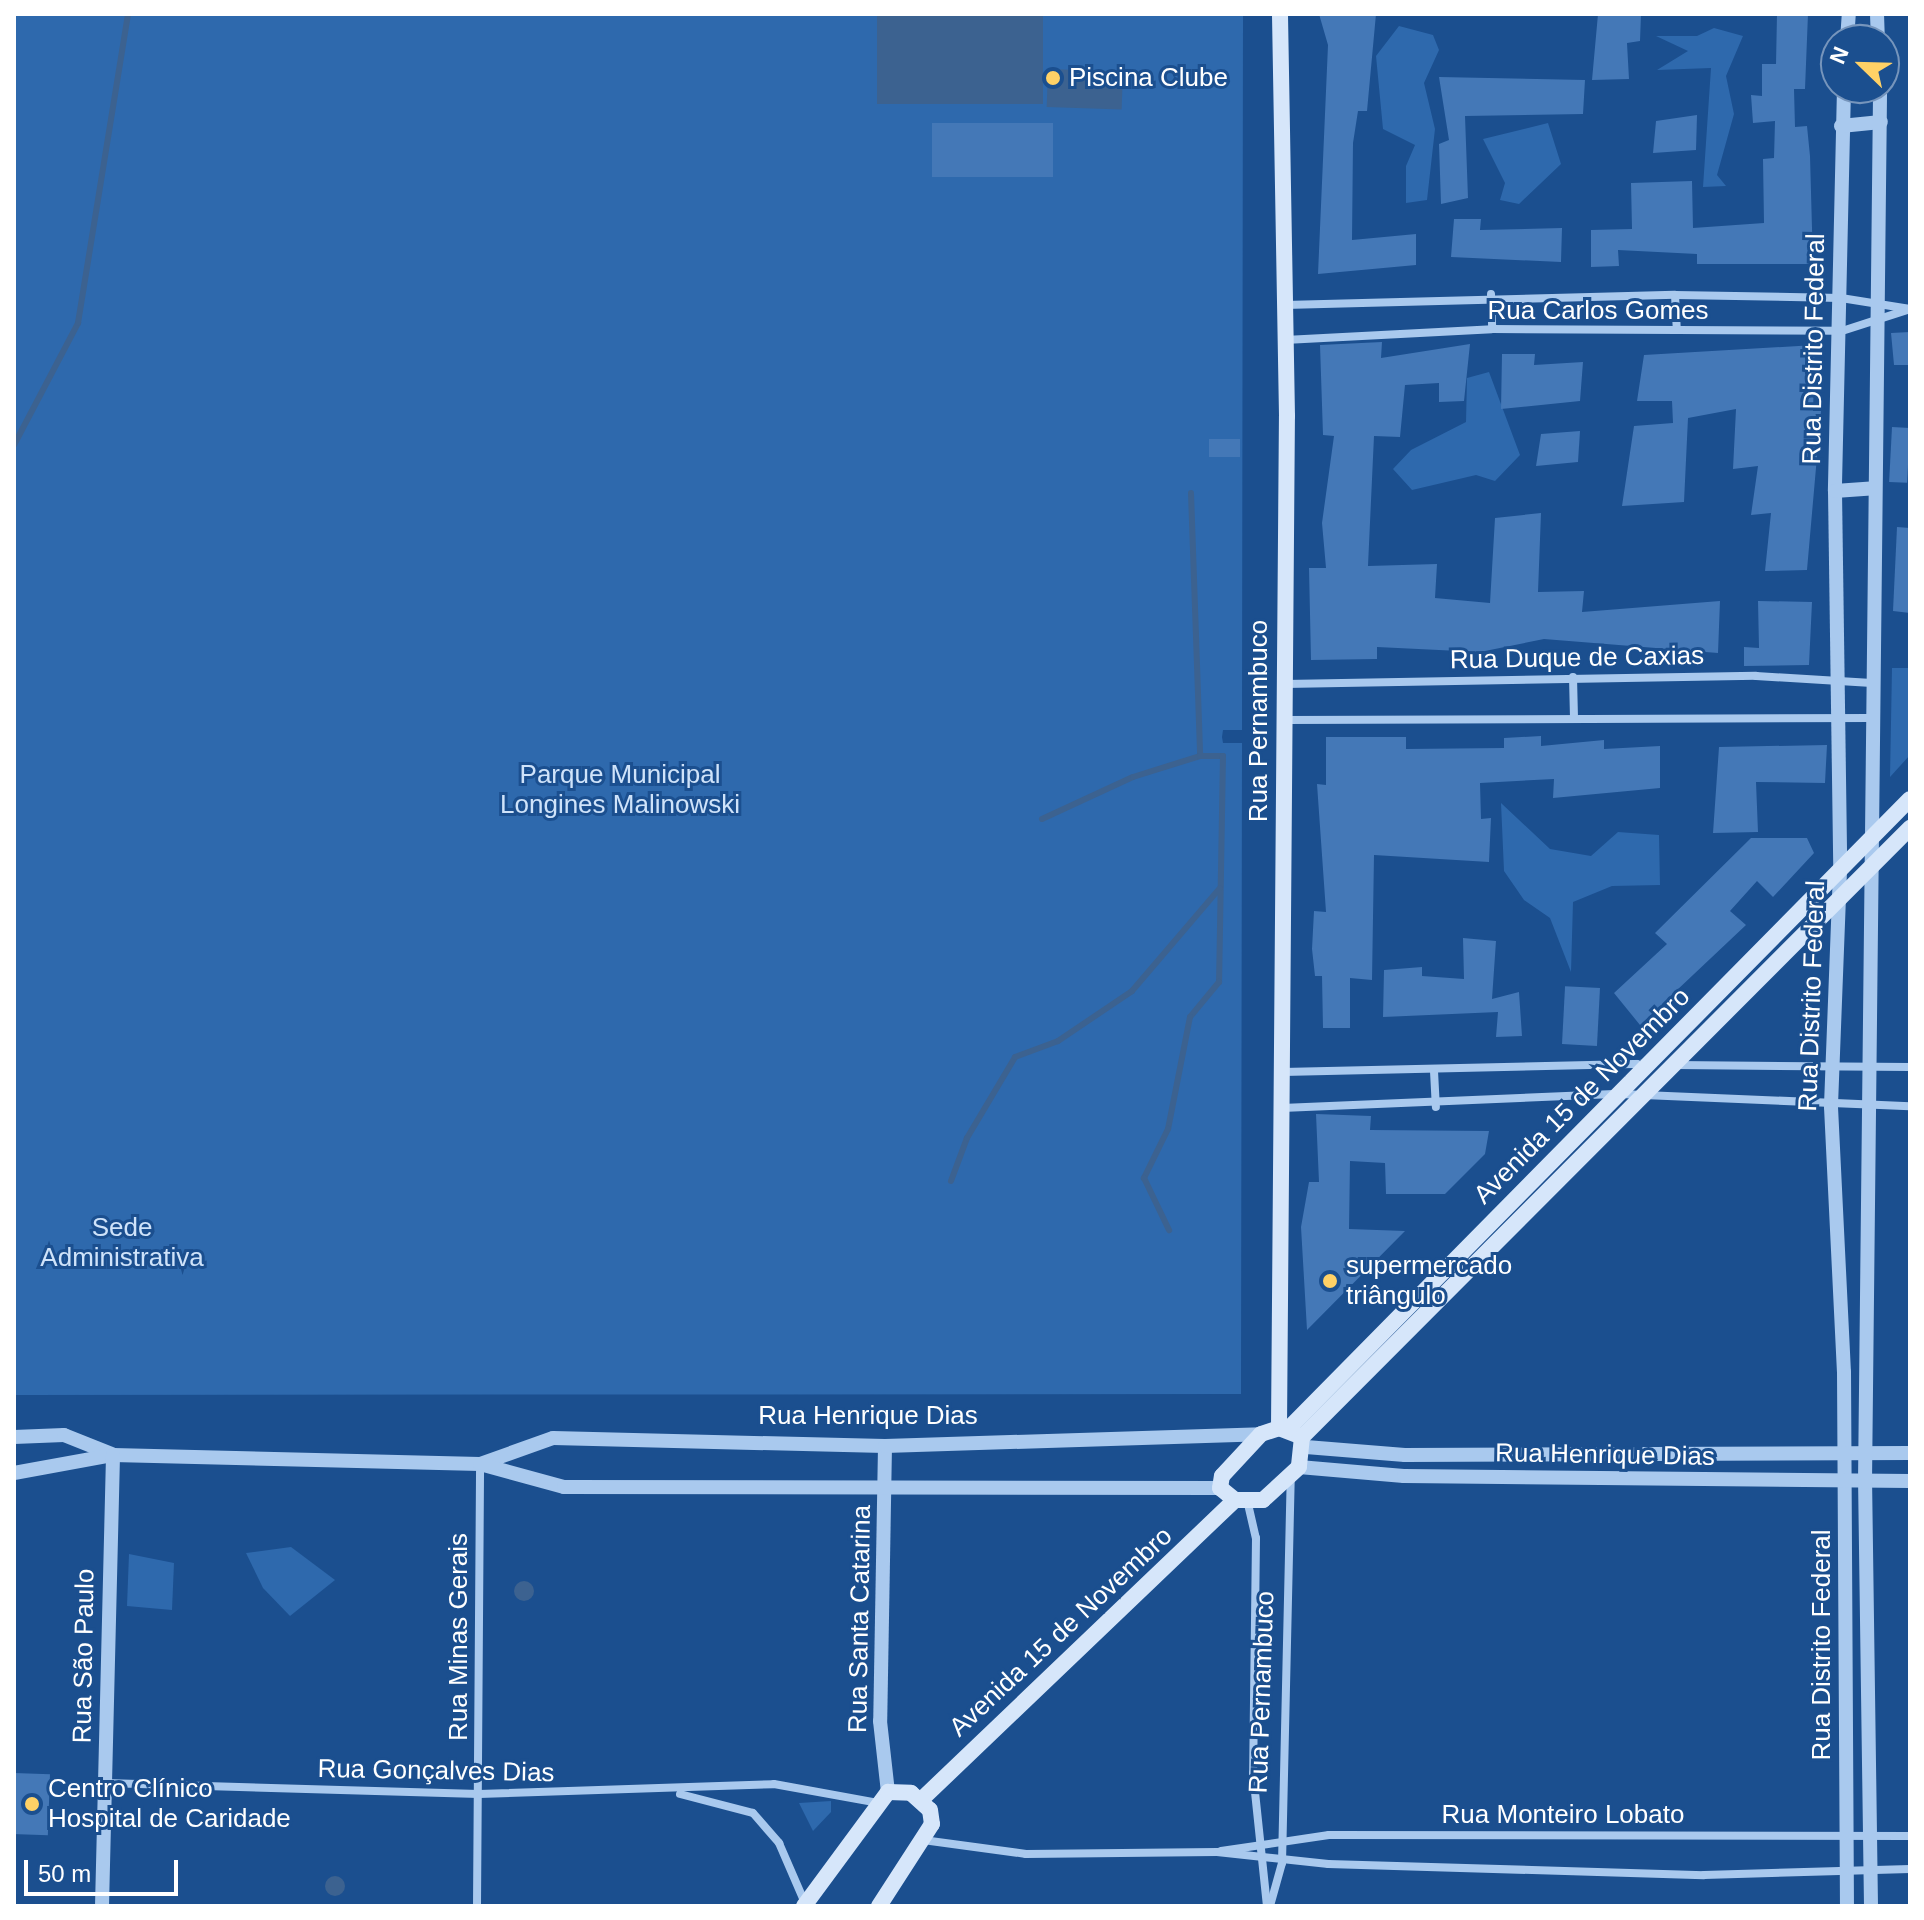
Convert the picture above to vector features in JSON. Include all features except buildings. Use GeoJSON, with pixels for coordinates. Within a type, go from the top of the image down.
{"type":"FeatureCollection","features":[{"type":"Feature","properties":{"kind":"main road","name":"Rua Pernambuco"},"geometry":{"type":"LineString","coordinates":[[1280,14],[1285,340],[1282,1108],[1294,1435]]}},
{"type":"Feature","properties":{"kind":"main road","name":"Avenida 15 de Novembro"},"geometry":{"type":"LineString","coordinates":[[922,1799],[1242,1502],[1295,1473],[1294,1435],[1648,1064],[1910,799]]}},
{"type":"Feature","properties":{"kind":"main road","name":"Avenida 15 de Novembro"},"geometry":{"type":"LineString","coordinates":[[1261,1434],[1294,1435],[1647,1096],[1910,828]]}},
{"type":"Feature","properties":{"kind":"main road"},"geometry":{"type":"LineString","coordinates":[[1242,1502],[1220,1488],[1261,1434]]}},
{"type":"Feature","properties":{"kind":"main road"},"geometry":{"type":"LineString","coordinates":[[805,1904],[846,1858],[884,1798],[922,1799],[932,1824],[923,1840],[892,1876],[879,1906]]}},
{"type":"Feature","properties":{"kind":"street","name":"Rua Distrito Federal"},"geometry":{"type":"LineString","coordinates":[[1843,104],[1842,331],[1835,491],[1842,679],[1840,871],[1831,1107],[1845,1482],[1842,1836],[1847,1906]]}},
{"type":"Feature","properties":{"kind":"street","name":"Rua Distrito Federal"},"geometry":{"type":"LineString","coordinates":[[1871,1906],[1873,1836],[1865,1482],[1874,1107],[1872,683],[1874,488],[1881,322],[1880,104]]}},
{"type":"Feature","properties":{"kind":"street"},"geometry":{"type":"LineString","coordinates":[[1841,126],[1881,122]]}},
{"type":"Feature","properties":{"kind":"street","name":"Rua Carlos Gomes"},"geometry":{"type":"LineString","coordinates":[[1284,305],[1491,294],[1675,295],[1841,298],[1881,301],[1909,309]]}},
{"type":"Feature","properties":{"kind":"street"},"geometry":{"type":"LineString","coordinates":[[1491,294],[1492,329]]}},
{"type":"Feature","properties":{"kind":"street"},"geometry":{"type":"LineString","coordinates":[[1675,295],[1677,330]]}},
{"type":"Feature","properties":{"kind":"street","name":"Rua Carlos Gomes"},"geometry":{"type":"LineString","coordinates":[[1285,340],[1492,329],[1842,331],[1881,322],[1909,309]]}},
{"type":"Feature","properties":{"kind":"street"},"geometry":{"type":"LineString","coordinates":[[1835,491],[1874,488]]}},
{"type":"Feature","properties":{"kind":"street"},"geometry":{"type":"LineString","coordinates":[[1573,677],[1574,718]]}},
{"type":"Feature","properties":{"kind":"street","name":"Rua Duque de Caxias"},"geometry":{"type":"LineString","coordinates":[[1282,684],[1573,677],[1842,679],[1872,683]]}},
{"type":"Feature","properties":{"kind":"street"},"geometry":{"type":"LineString","coordinates":[[1283,720],[1872,718]]}},
{"type":"Feature","properties":{"kind":"street"},"geometry":{"type":"LineString","coordinates":[[1283,1072],[1648,1064],[1831,1070],[1910,1067]]}},
{"type":"Feature","properties":{"kind":"street"},"geometry":{"type":"LineString","coordinates":[[1434,1071],[1436,1107]]}},
{"type":"Feature","properties":{"kind":"street"},"geometry":{"type":"LineString","coordinates":[[1282,1108],[1436,1107],[1620,1094],[1831,1107],[1910,1106]]}},
{"type":"Feature","properties":{"kind":"street","name":"Rua Henrique Dias"},"geometry":{"type":"LineString","coordinates":[[480,1464],[553,1438],[885,1446],[1261,1434]]}},
{"type":"Feature","properties":{"kind":"street","name":"Rua Henrique Dias"},"geometry":{"type":"LineString","coordinates":[[14,1437],[64,1435],[113,1455]]}},
{"type":"Feature","properties":{"kind":"street","name":"Rua Henrique Dias"},"geometry":{"type":"LineString","coordinates":[[1294,1435],[1405,1455],[1910,1453]]}},
{"type":"Feature","properties":{"kind":"street","name":"Rua Santa Catarina"},"geometry":{"type":"LineString","coordinates":[[884,1798],[880,1721],[885,1446]]}},
{"type":"Feature","properties":{"kind":"street","name":"Rua Henrique Dias"},"geometry":{"type":"LineString","coordinates":[[14,1473],[113,1455],[480,1464],[564,1487],[1220,1488]]}},
{"type":"Feature","properties":{"kind":"street","name":"Rua São Paulo"},"geometry":{"type":"LineString","coordinates":[[102,1906],[113,1455]]}},
{"type":"Feature","properties":{"kind":"street","name":"Rua Minas Gerais"},"geometry":{"type":"LineString","coordinates":[[477,1906],[480,1464]]}},
{"type":"Feature","properties":{"kind":"street","name":"Rua Henrique Dias"},"geometry":{"type":"LineString","coordinates":[[1295,1473],[1910,1481]]}},
{"type":"Feature","properties":{"kind":"street","name":"Rua Pernambuco"},"geometry":{"type":"LineString","coordinates":[[1268,1906],[1282,1863],[1295,1473]]}},
{"type":"Feature","properties":{"kind":"street","name":"Rua Pernambuco"},"geometry":{"type":"LineString","coordinates":[[1242,1502],[1256,1538],[1258,1840],[1268,1906]]}},
{"type":"Feature","properties":{"kind":"street","name":"Rua Gonçalves Dias"},"geometry":{"type":"LineString","coordinates":[[105,1783],[479,1794],[672,1792],[774,1784],[884,1798]]}},
{"type":"Feature","properties":{"kind":"street","name":"Rua Gonçalves Dias"},"geometry":{"type":"LineString","coordinates":[[672,1792],[753,1813],[779,1843],[805,1904]]}},
{"type":"Feature","properties":{"kind":"street","name":"Rua Monteiro Lobato"},"geometry":{"type":"LineString","coordinates":[[1217,1852],[1258,1840],[1281,1839],[1910,1836]]}},
{"type":"Feature","properties":{"kind":"street","name":"Rua Monteiro Lobato"},"geometry":{"type":"LineString","coordinates":[[923,1840],[1026,1854],[1217,1852],[1282,1863],[1704,1875],[1910,1869]]}},
{"type":"Feature","properties":{"kind":"green space","name":"Parque Municipal Longines Malinowski"},"geometry":{"type":"Polygon","coordinates":[[[14,14],[1243,14],[1242,730],[1223,730],[1222,737],[1223,743],[1242,743],[1241,1394],[14,1395],[14,14]]]}},
{"type":"Feature","properties":{"kind":"green space"},"geometry":{"type":"Polygon","coordinates":[[[1399,26],[1433,35],[1439,50],[1424,83],[1435,129],[1427,200],[1406,203],[1406,166],[1415,145],[1383,129],[1376,56],[1399,26]]]}},
{"type":"Feature","properties":{"kind":"green space"},"geometry":{"type":"Polygon","coordinates":[[[1714,28],[1743,36],[1726,76],[1734,114],[1717,175],[1726,186],[1703,187],[1711,68],[1657,70],[1688,51],[1656,36],[1697,36],[1714,28]]]}},
{"type":"Feature","properties":{"kind":"green space"},"geometry":{"type":"Polygon","coordinates":[[[1548,123],[1561,164],[1519,204],[1500,200],[1505,183],[1483,139],[1548,123]]]}},
{"type":"Feature","properties":{"kind":"green space"},"geometry":{"type":"Polygon","coordinates":[[[1489,372],[1520,455],[1495,481],[1476,475],[1412,490],[1393,469],[1411,450],[1466,422],[1467,378],[1489,372]]]}},
{"type":"Feature","properties":{"kind":"green space"},"geometry":{"type":"Polygon","coordinates":[[[1892,668],[1910,668],[1910,755],[1890,777],[1892,668]]]}},
{"type":"Feature","properties":{"kind":"green space"},"geometry":{"type":"Polygon","coordinates":[[[1501,803],[1550,849],[1591,856],[1618,832],[1659,835],[1660,885],[1612,886],[1573,902],[1571,972],[1550,918],[1524,900],[1504,871],[1501,803]]]}},
{"type":"Feature","properties":{"kind":"green space"},"geometry":{"type":"Polygon","coordinates":[[[291,1547],[335,1580],[290,1616],[263,1588],[246,1553],[291,1547]]]}},
{"type":"Feature","properties":{"kind":"green space"},"geometry":{"type":"Polygon","coordinates":[[[129,1554],[174,1563],[172,1610],[127,1606],[129,1554]]]}},
{"type":"Feature","properties":{"kind":"green space"},"geometry":{"type":"Polygon","coordinates":[[[831,1801],[831,1812],[813,1831],[799,1803],[831,1801]]]}},
{"type":"Feature","properties":{"kind":"shaded area"},"geometry":{"type":"Polygon","coordinates":[[[877,14],[1043,14],[1043,104],[877,104],[877,14]]]}},
{"type":"Feature","properties":{"kind":"shaded area"},"geometry":{"type":"Polygon","coordinates":[[[1048,69],[1123,72],[1122,110],[1047,107],[1048,69]]]}},
{"type":"Feature","properties":{"kind":"shaded area"},"geometry":{"type":"Polygon","coordinates":[[[520,1581],[528,1581],[534,1591],[528,1601],[520,1601],[514,1595],[514,1587],[520,1581]]]}},
{"type":"Feature","properties":{"kind":"shaded area"},"geometry":{"type":"Polygon","coordinates":[[[335,1876],[342,1879],[345,1886],[342,1893],[335,1896],[328,1893],[325,1886],[328,1879],[335,1876]]]}},
{"type":"Feature","properties":{"kind":"waterway"},"geometry":{"type":"LineString","coordinates":[[14,445],[78,323],[128,14]]}},
{"type":"Feature","properties":{"kind":"waterway"},"geometry":{"type":"LineString","coordinates":[[1191,493],[1200,756]]}},
{"type":"Feature","properties":{"kind":"waterway"},"geometry":{"type":"LineString","coordinates":[[1042,819],[1133,777],[1200,756],[1223,756],[1219,982],[1190,1017],[1168,1129],[1144,1178],[1169,1230]]}},
{"type":"Feature","properties":{"kind":"waterway"},"geometry":{"type":"LineString","coordinates":[[951,1181],[967,1138],[1015,1057],[1058,1041],[1132,991],[1220,888]]}},
{"type":"Feature","properties":{"kind":"place","name":"Piscina Clube"},"geometry":{"type":"Point","coordinates":[1053,78]}},
{"type":"Feature","properties":{"kind":"place","name":"supermercado triângulo"},"geometry":{"type":"Point","coordinates":[1330,1281]}},
{"type":"Feature","properties":{"kind":"place","name":"Centro Clínico Hospital de Caridade"},"geometry":{"type":"Point","coordinates":[32,1804]}},
{"type":"Feature","properties":{"kind":"park label","name":"Sede Administrativa"},"geometry":{"type":"Point","coordinates":[122,1243]}}]}
